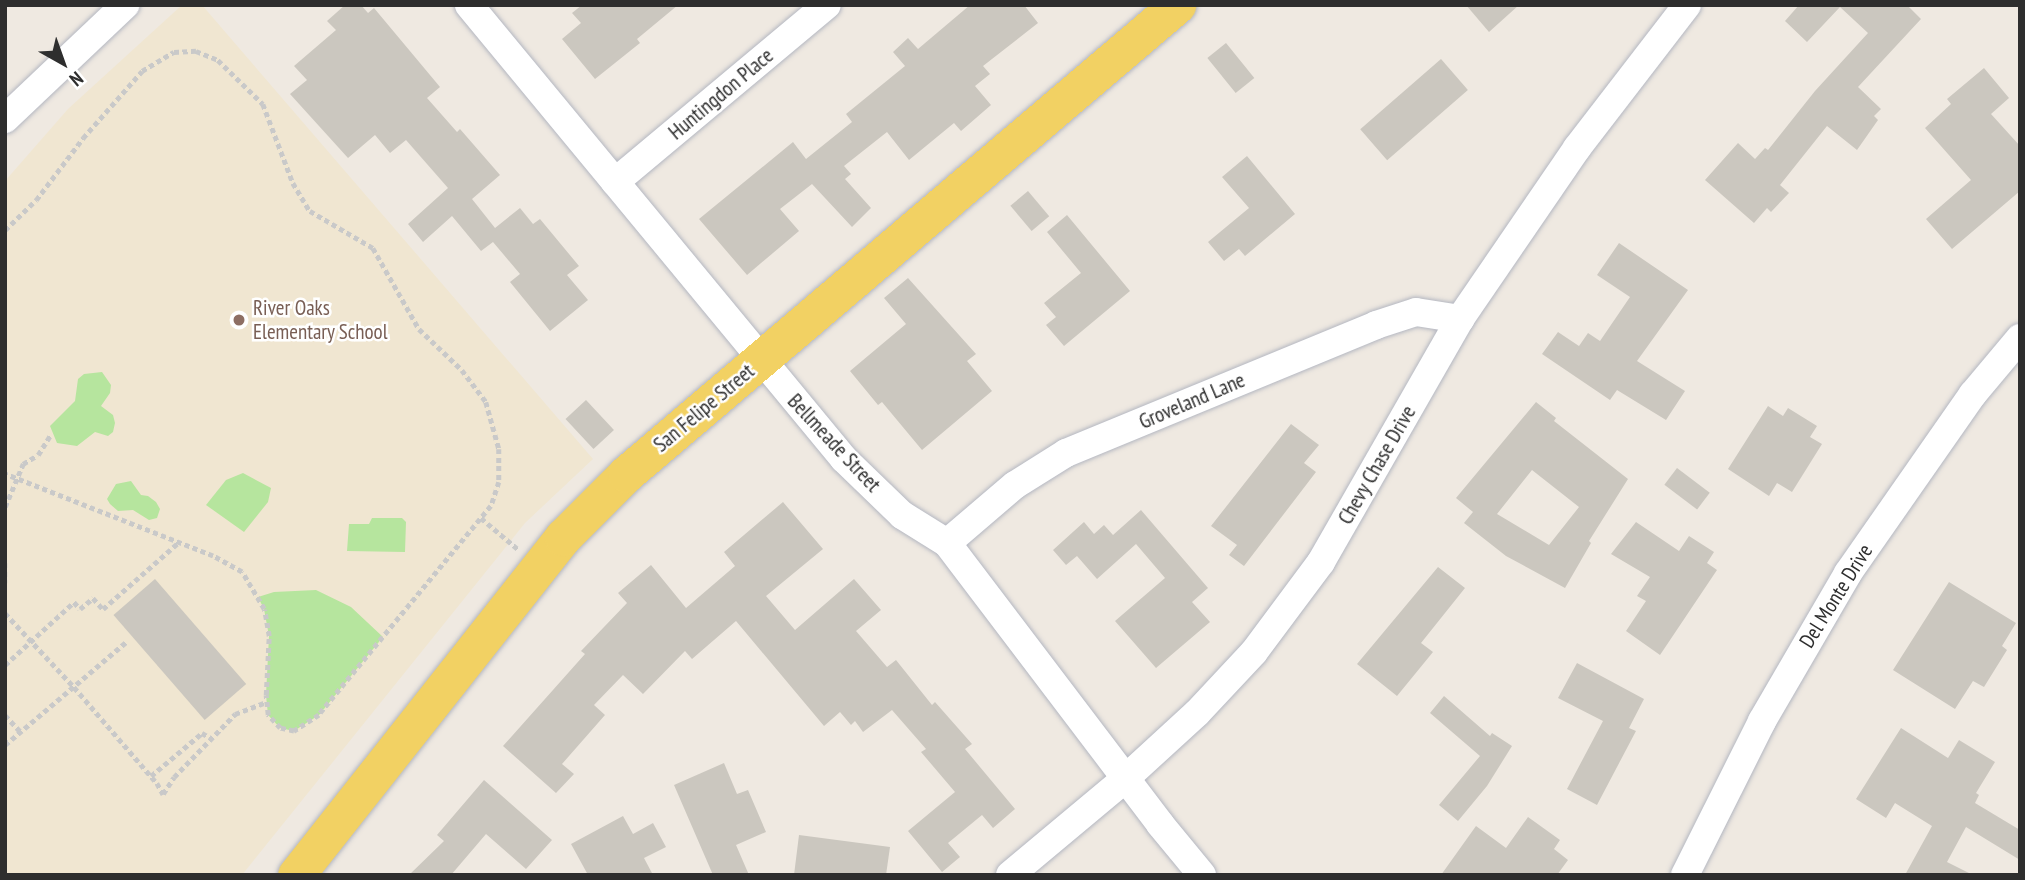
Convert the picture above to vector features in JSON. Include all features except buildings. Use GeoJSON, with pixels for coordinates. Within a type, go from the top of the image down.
{"type":"FeatureCollection","features":[{"type":"Feature","properties":{"kind":"main road","name":"San Felipe Street"},"geometry":{"type":"LineString","coordinates":[[296,875],[563,537],[626,474],[1177,5]]}},
{"type":"Feature","properties":{"kind":"street"},"geometry":{"type":"LineString","coordinates":[[5,119],[125,5]]}},
{"type":"Feature","properties":{"kind":"street","name":"Bellmeade Street"},"geometry":{"type":"LineString","coordinates":[[468,5],[844,459],[902,515],[947,543],[1202,875]]}},
{"type":"Feature","properties":{"kind":"street","name":"Huntingdon Place"},"geometry":{"type":"LineString","coordinates":[[615,182],[827,5]]}},
{"type":"Feature","properties":{"kind":"street","name":"Chevy Chase Drive"},"geometry":{"type":"LineString","coordinates":[[1010,875],[1126,778],[1197,713],[1254,652],[1321,562],[1460,319],[1577,148],[1688,5]]}},
{"type":"Feature","properties":{"kind":"street","name":"Groveland Lane"},"geometry":{"type":"LineString","coordinates":[[947,543],[1015,485],[1066,453],[1376,325],[1416,312],[1460,319]]}},
{"type":"Feature","properties":{"kind":"street","name":"Del Monte Drive"},"geometry":{"type":"LineString","coordinates":[[1685,875],[1762,720],[1848,573],[1973,394],[2020,338]]}},
{"type":"Feature","properties":{"kind":"path"},"geometry":{"type":"LineString","coordinates":[[5,230],[36,200],[83,138],[142,71],[174,52],[196,51],[218,60],[263,104],[293,183],[310,211],[373,248],[419,329],[462,370],[485,402],[499,449],[499,482],[491,506],[319,715],[294,731],[280,728],[268,715],[269,636],[264,609],[242,572],[213,556],[5,474]]}},
{"type":"Feature","properties":{"kind":"path"},"geometry":{"type":"LineString","coordinates":[[5,507],[23,464],[38,455],[51,434]]}},
{"type":"Feature","properties":{"kind":"path"},"geometry":{"type":"LineString","coordinates":[[481,518],[496,531]]}},
{"type":"Feature","properties":{"kind":"path"},"geometry":{"type":"LineString","coordinates":[[5,665],[74,601],[80,609],[93,598],[103,609],[179,542]]}},
{"type":"Feature","properties":{"kind":"path"},"geometry":{"type":"LineString","coordinates":[[5,563],[5,583]]}},
{"type":"Feature","properties":{"kind":"path"},"geometry":{"type":"LineString","coordinates":[[5,613],[33,640],[151,776],[163,794],[174,777],[235,715],[267,702]]}},
{"type":"Feature","properties":{"kind":"path"},"geometry":{"type":"LineString","coordinates":[[5,745],[127,641]]}},
{"type":"Feature","properties":{"kind":"path"},"geometry":{"type":"LineString","coordinates":[[5,715],[20,732]]}},
{"type":"Feature","properties":{"kind":"path"},"geometry":{"type":"LineString","coordinates":[[151,776],[202,733],[211,738]]}},
{"type":"Feature","properties":{"kind":"shaded area","name":"River Oaks Elementary School"},"geometry":{"type":"Polygon","coordinates":[[[182,5],[202,5],[593,459],[525,523],[242,875],[5,875],[5,181],[68,109],[182,5]]]}},
{"type":"Feature","properties":{"kind":"green space"},"geometry":{"type":"Polygon","coordinates":[[[102,372],[111,385],[110,393],[101,406],[113,415],[113,432],[108,436],[95,432],[77,446],[57,443],[50,426],[75,401],[78,379],[84,374],[102,372]]]}},
{"type":"Feature","properties":{"kind":"green space"},"geometry":{"type":"Polygon","coordinates":[[[243,473],[271,488],[268,502],[244,532],[206,505],[226,480],[243,473]]]}},
{"type":"Feature","properties":{"kind":"green space"},"geometry":{"type":"Polygon","coordinates":[[[131,481],[141,495],[156,502],[160,509],[157,518],[149,520],[133,510],[118,511],[110,504],[107,499],[116,484],[131,481]]]}},
{"type":"Feature","properties":{"kind":"green space"},"geometry":{"type":"Polygon","coordinates":[[[372,518],[402,518],[406,522],[405,552],[347,551],[349,524],[369,524],[372,518]]]}},
{"type":"Feature","properties":{"kind":"green space"},"geometry":{"type":"Polygon","coordinates":[[[316,590],[351,607],[383,637],[319,715],[294,731],[280,728],[268,715],[266,695],[269,636],[264,609],[258,597],[274,592],[316,590]]]}},
{"type":"Feature","properties":{"kind":"place","name":"River Oaks Elementary School"},"geometry":{"type":"Point","coordinates":[239,320]}}]}
